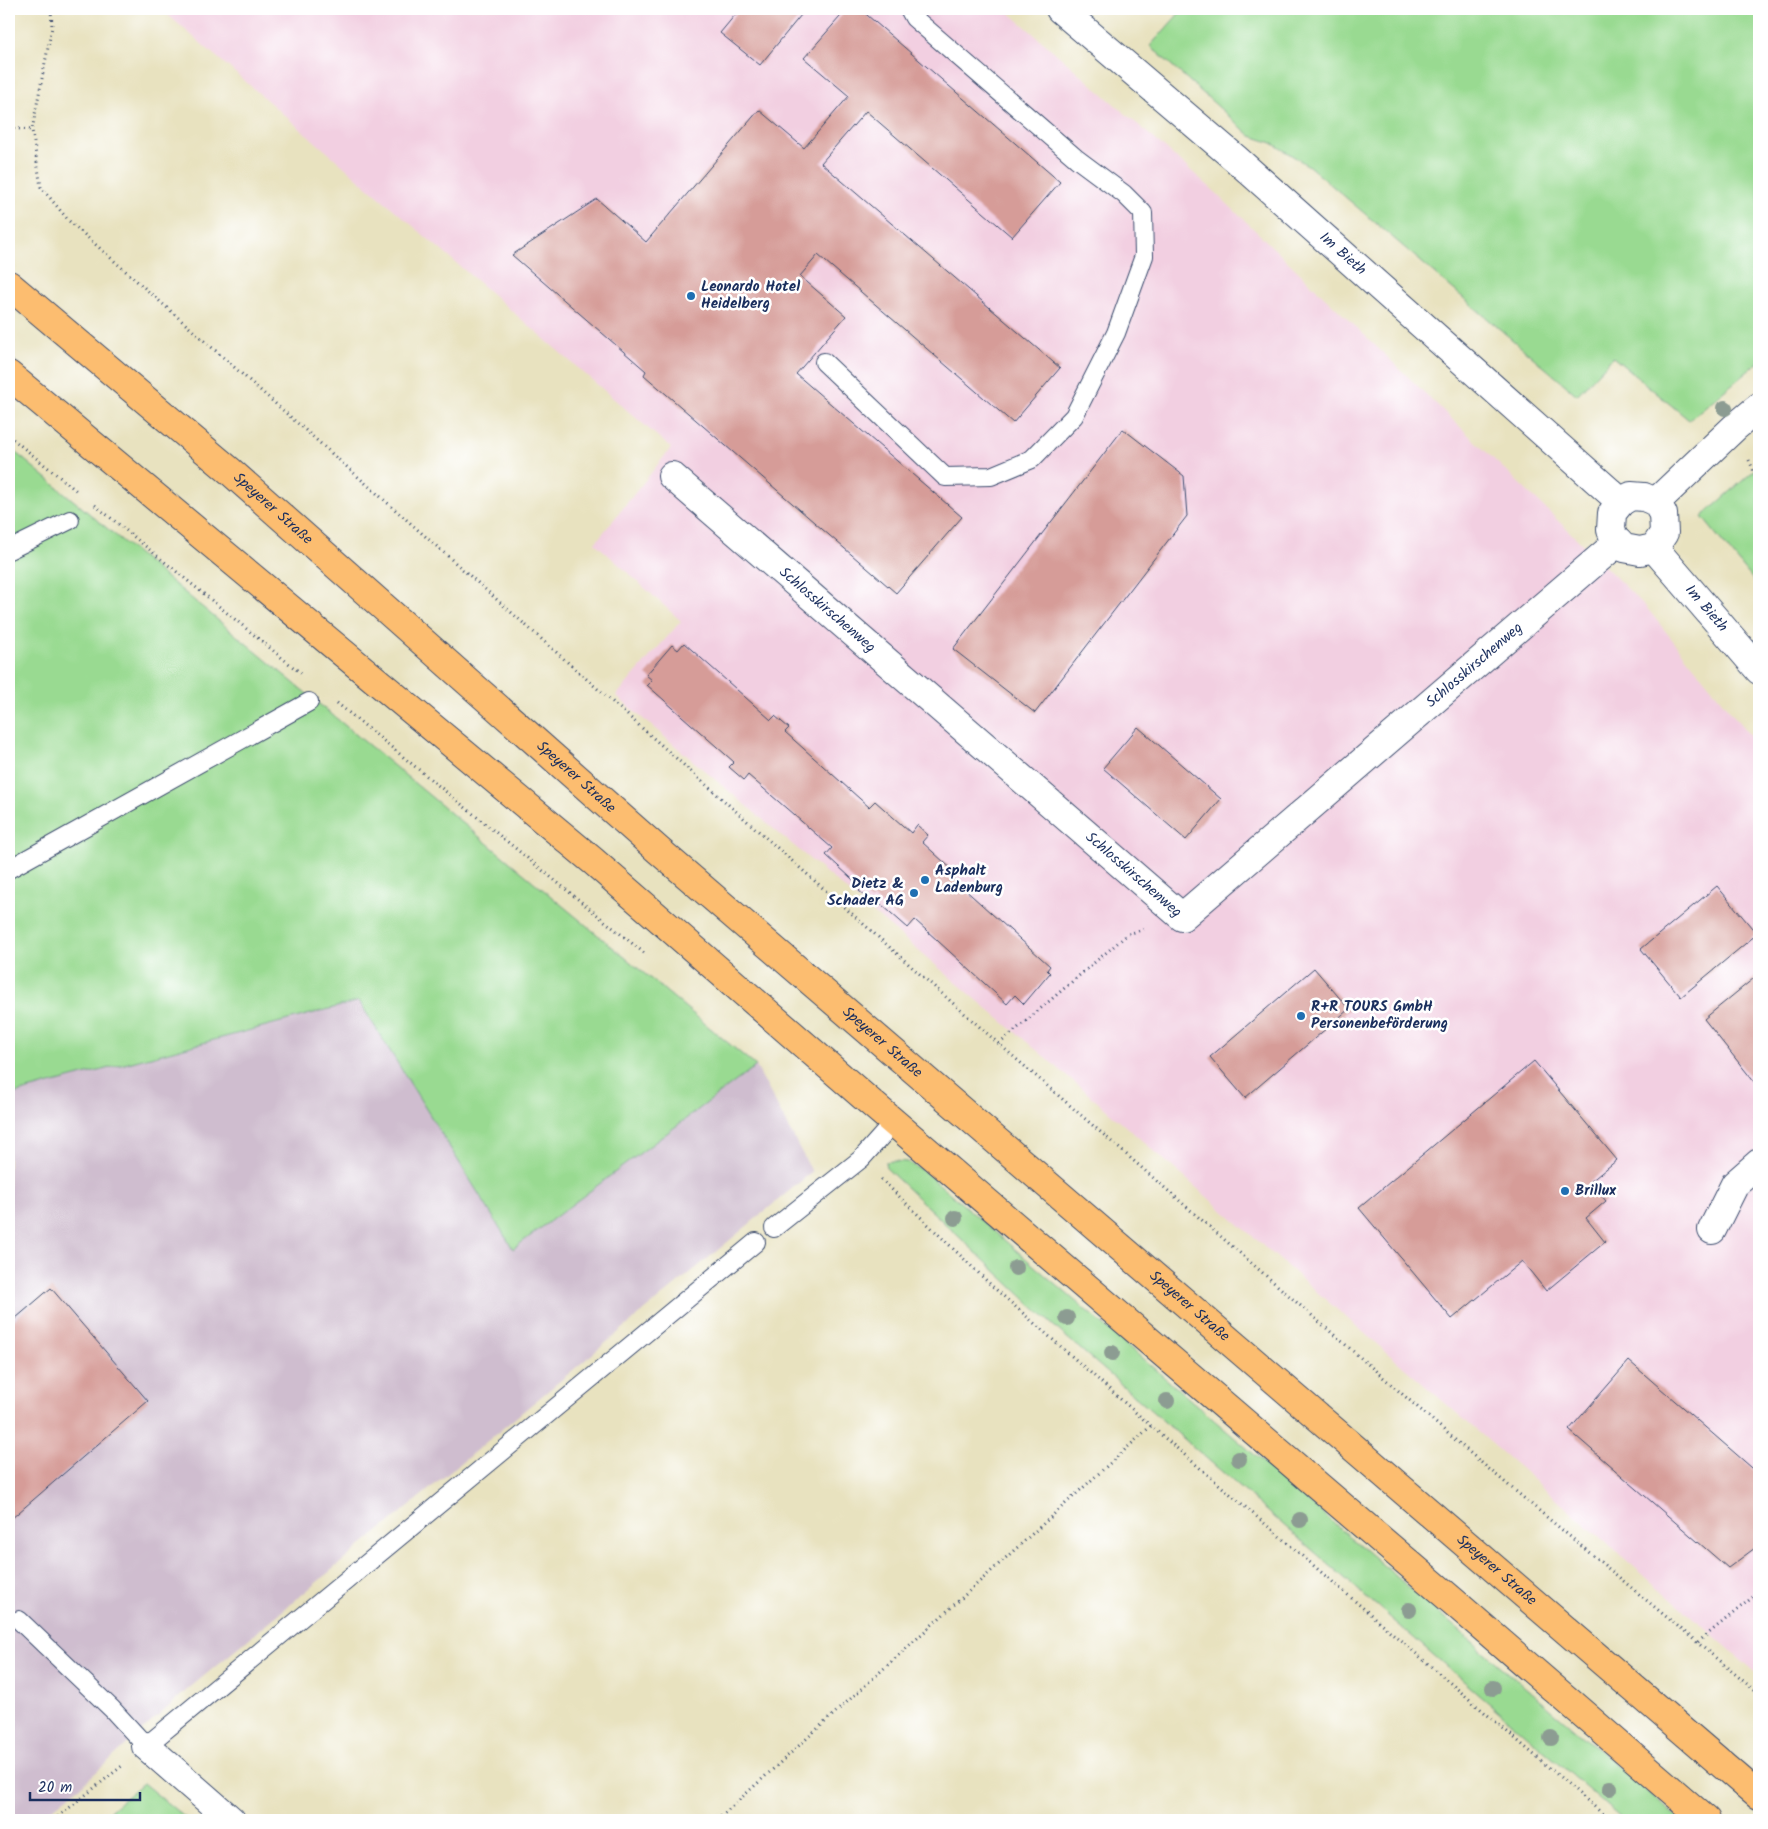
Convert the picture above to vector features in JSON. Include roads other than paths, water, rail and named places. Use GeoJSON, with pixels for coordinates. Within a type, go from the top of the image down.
{"type":"FeatureCollection","features":[{"type":"Feature","properties":{"kind":"main road","name":"Speyerer Straße"},"geometry":{"type":"LineString","coordinates":[[9,285],[230,472],[658,850],[1759,1796]]}},
{"type":"Feature","properties":{"kind":"main road"},"geometry":{"type":"LineString","coordinates":[[9,375],[592,861],[1706,1820]]}},
{"type":"Feature","properties":{"kind":"street","name":"Im Bieth"},"geometry":{"type":"LineString","coordinates":[[1060,9],[1236,159],[1621,502]]}},
{"type":"Feature","properties":{"kind":"street"},"geometry":{"type":"LineString","coordinates":[[1656,502],[1759,406]]}},
{"type":"Feature","properties":{"kind":"street","name":"Schlosskirschenweg"},"geometry":{"type":"LineString","coordinates":[[672,476],[1182,917],[1618,542]]}},
{"type":"Feature","properties":{"kind":"street"},"geometry":{"type":"LineString","coordinates":[[1632,496],[1644,497],[1656,502],[1664,514],[1664,534],[1654,548],[1640,551],[1624,548],[1611,530],[1612,513],[1621,502],[1632,496]]}},
{"type":"Feature","properties":{"kind":"street","name":"Im Bieth"},"geometry":{"type":"LineString","coordinates":[[1654,548],[1759,670]]}},
{"type":"Feature","properties":{"kind":"street"},"geometry":{"type":"LineString","coordinates":[[1712,1230],[1734,1184],[1759,1163]]}},
{"type":"Feature","properties":{"kind":"street"},"geometry":{"type":"LineString","coordinates":[[146,1746],[231,1820]]}},
{"type":"Feature","properties":{"kind":"lane"},"geometry":{"type":"LineString","coordinates":[[824,362],[945,477],[991,476],[1032,458],[1074,416],[1116,333],[1144,256],[1143,213],[1124,194],[1077,159],[914,18],[909,9]]}},
{"type":"Feature","properties":{"kind":"lane"},"geometry":{"type":"LineString","coordinates":[[9,550],[70,520]]}},
{"type":"Feature","properties":{"kind":"lane"},"geometry":{"type":"LineString","coordinates":[[9,869],[309,702]]}},
{"type":"Feature","properties":{"kind":"lane"},"geometry":{"type":"LineString","coordinates":[[774,1228],[861,1159],[894,1122]]}},
{"type":"Feature","properties":{"kind":"lane"},"geometry":{"type":"LineString","coordinates":[[19,1620],[112,1710],[146,1746],[756,1242]]}},
{"type":"Feature","properties":{"kind":"place","name":"Leonardo Hotel Heidelberg"},"geometry":{"type":"Point","coordinates":[691,296]}},
{"type":"Feature","properties":{"kind":"place","name":"Asphalt Ladenburg"},"geometry":{"type":"Point","coordinates":[925,880]}},
{"type":"Feature","properties":{"kind":"place","name":"Dietz & Schader AG"},"geometry":{"type":"Point","coordinates":[914,893]}},
{"type":"Feature","properties":{"kind":"place","name":"R+R TOURS GmbH Personenbeförderung"},"geometry":{"type":"Point","coordinates":[1301,1016]}},
{"type":"Feature","properties":{"kind":"place","name":"Brillux"},"geometry":{"type":"Point","coordinates":[1565,1191]}}]}
